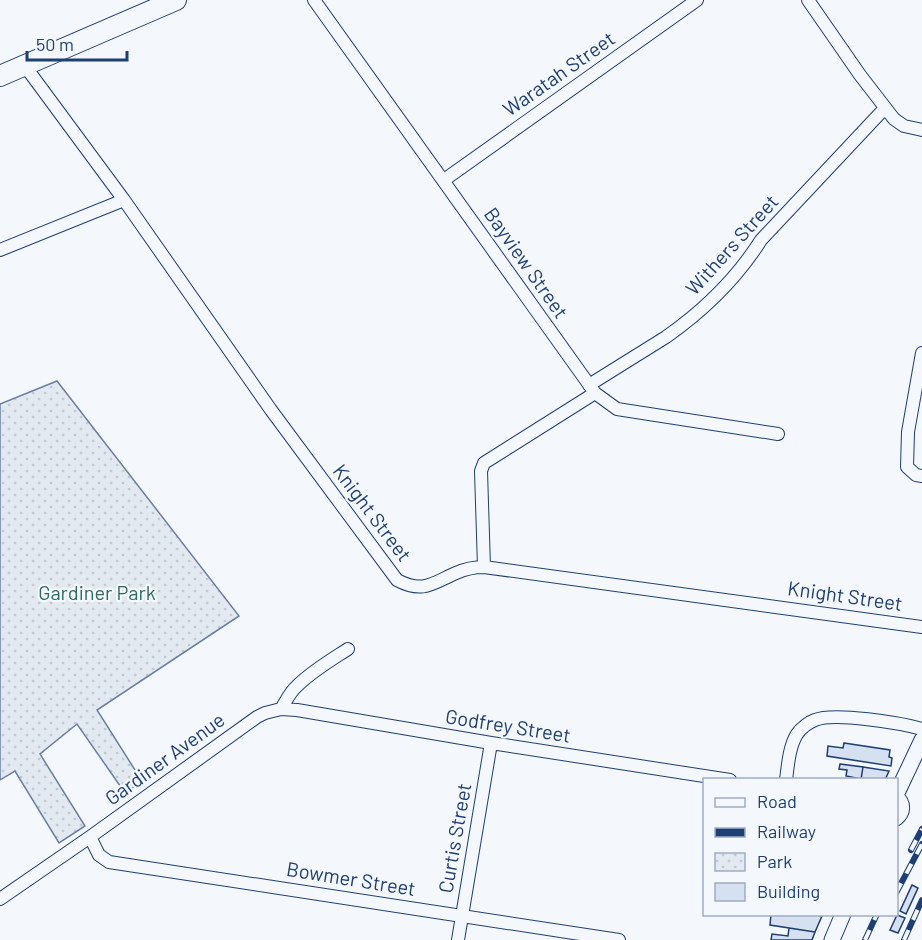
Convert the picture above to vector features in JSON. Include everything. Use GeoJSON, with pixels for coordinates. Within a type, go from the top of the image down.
{"type":"FeatureCollection","features":[{"type":"Feature","properties":{"kind":"main road"},"geometry":{"type":"LineString","coordinates":[[0,76],[176,0]]}},
{"type":"Feature","properties":{"kind":"street","name":"Bayview Street"},"geometry":{"type":"LineString","coordinates":[[314,0],[592,389],[617,409],[778,434]]}},
{"type":"Feature","properties":{"kind":"street","name":"Waratah Street"},"geometry":{"type":"LineString","coordinates":[[444,180],[697,0]]}},
{"type":"Feature","properties":{"kind":"street"},"geometry":{"type":"LineString","coordinates":[[808,0],[885,108],[899,123],[922,130]]}},
{"type":"Feature","properties":{"kind":"street","name":"Knight Street"},"geometry":{"type":"LineString","coordinates":[[25,66],[124,200],[271,410],[397,580],[412,586],[429,586],[463,570],[484,567],[922,627]]}},
{"type":"Feature","properties":{"kind":"street","name":"Withers Street"},"geometry":{"type":"LineString","coordinates":[[484,567],[481,471],[484,463],[678,329],[711,300],[746,262],[761,240],[885,108]]}},
{"type":"Feature","properties":{"kind":"street"},"geometry":{"type":"LineString","coordinates":[[0,250],[124,200]]}},
{"type":"Feature","properties":{"kind":"street"},"geometry":{"type":"LineString","coordinates":[[922,353],[908,432],[907,466],[916,475],[922,476]]}},
{"type":"Feature","properties":{"kind":"street"},"geometry":{"type":"LineString","coordinates":[[281,709],[289,695],[301,682],[348,649]]}},
{"type":"Feature","properties":{"kind":"street","name":"Godfrey Street"},"geometry":{"type":"LineString","coordinates":[[281,709],[717,778]]}},
{"type":"Feature","properties":{"kind":"street","name":"Gardiner Avenue"},"geometry":{"type":"LineString","coordinates":[[0,898],[90,837],[257,717],[281,709]]}},
{"type":"Feature","properties":{"kind":"street"},"geometry":{"type":"LineString","coordinates":[[786,778],[792,745],[797,734],[815,720],[827,717],[843,718],[903,724],[922,729]]}},
{"type":"Feature","properties":{"kind":"street"},"geometry":{"type":"LineString","coordinates":[[898,794],[922,740]]}},
{"type":"Feature","properties":{"kind":"street","name":"Curtis Street"},"geometry":{"type":"LineString","coordinates":[[458,940],[491,743]]}},
{"type":"Feature","properties":{"kind":"street"},"geometry":{"type":"LineString","coordinates":[[898,798],[902,807],[898,817]]}},
{"type":"Feature","properties":{"kind":"street","name":"Bowmer Street"},"geometry":{"type":"LineString","coordinates":[[90,837],[99,855],[110,862],[619,940]]}},
{"type":"Feature","properties":{"kind":"street"},"geometry":{"type":"LineString","coordinates":[[832,940],[843,916]]}},
{"type":"Feature","properties":{"kind":"green space","name":"Gardiner Park"},"geometry":{"type":"Polygon","coordinates":[[[57,381],[239,616],[97,710],[142,781],[125,793],[77,724],[40,754],[85,826],[59,843],[15,771],[0,780],[0,404],[57,381]]]}},
{"type":"Feature","properties":{"kind":"building"},"geometry":{"type":"Polygon","coordinates":[[[844,743],[890,750],[891,766],[827,756],[828,746],[843,748],[844,743]]]}},
{"type":"Feature","properties":{"kind":"building"},"geometry":{"type":"Polygon","coordinates":[[[840,764],[863,767],[861,778],[846,776],[847,770],[839,769],[840,764]]]}},
{"type":"Feature","properties":{"kind":"building"},"geometry":{"type":"Polygon","coordinates":[[[863,767],[889,771],[886,778],[861,778],[863,767]]]}},
{"type":"Feature","properties":{"kind":"building"},"geometry":{"type":"Polygon","coordinates":[[[912,885],[918,888],[906,914],[900,911],[912,885]]]}},
{"type":"Feature","properties":{"kind":"building"},"geometry":{"type":"Polygon","coordinates":[[[771,916],[822,916],[815,932],[770,925],[771,916]]]}},
{"type":"Feature","properties":{"kind":"building"},"geometry":{"type":"Polygon","coordinates":[[[771,916],[822,916],[815,932],[770,925],[771,916]]]}},
{"type":"Feature","properties":{"kind":"building"},"geometry":{"type":"Polygon","coordinates":[[[897,916],[905,918],[898,933],[890,930],[897,916]]]}},
{"type":"Feature","properties":{"kind":"building"},"geometry":{"type":"Polygon","coordinates":[[[789,928],[815,932],[812,940],[771,940],[772,934],[788,936],[789,928]]]}},
{"type":"Feature","properties":{"kind":"railway"},"geometry":{"type":"LineString","coordinates":[[911,850],[922,829]]}},
{"type":"Feature","properties":{"kind":"railway"},"geometry":{"type":"LineString","coordinates":[[898,889],[922,844]]}},
{"type":"Feature","properties":{"kind":"railway"},"geometry":{"type":"LineString","coordinates":[[904,940],[922,900]]}},
{"type":"Feature","properties":{"kind":"railway"},"geometry":{"type":"LineString","coordinates":[[865,940],[876,916]]}}]}
